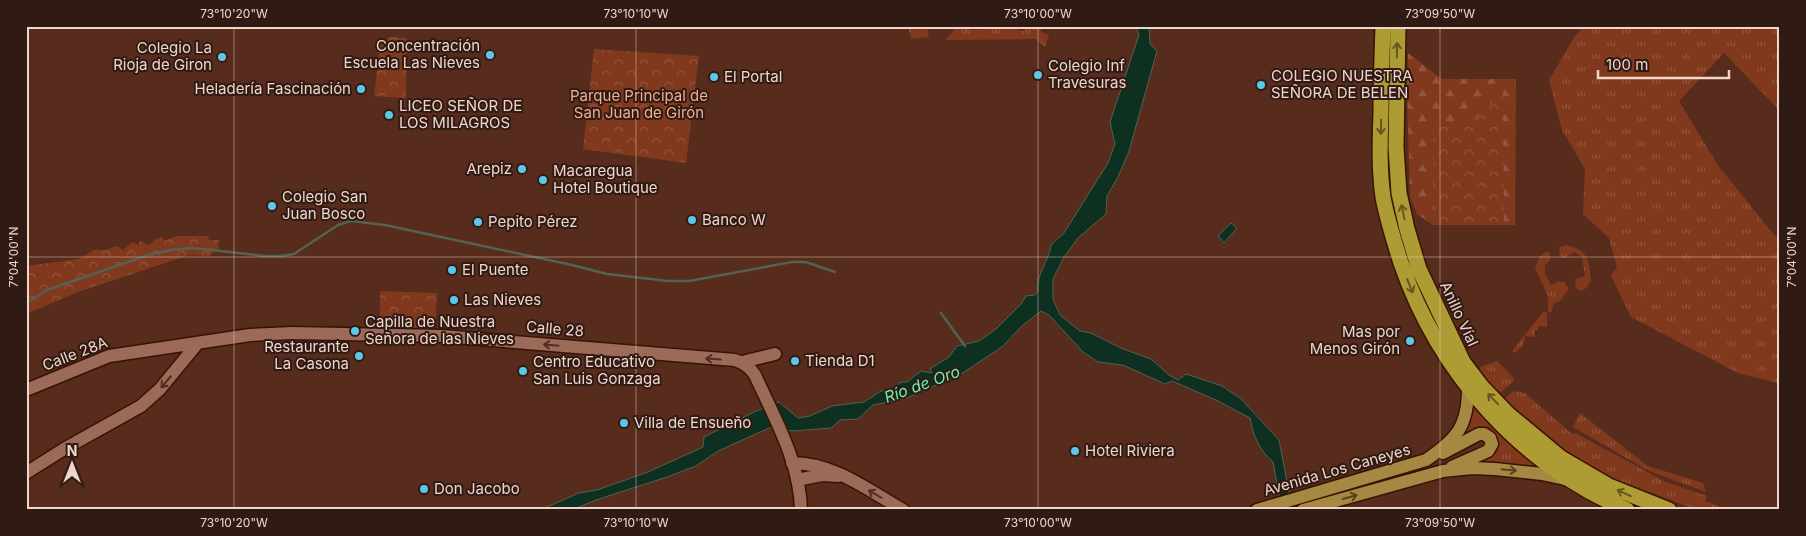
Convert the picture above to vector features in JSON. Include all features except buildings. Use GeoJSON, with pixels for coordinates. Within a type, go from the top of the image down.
{"type":"FeatureCollection","features":[{"type":"Feature","properties":{"kind":"highway","name":"Anillo Víal"},"geometry":{"type":"LineString","coordinates":[[1384,26],[1380,167],[1386,213],[1404,272],[1416,301],[1448,361],[1468,388],[1496,420],[1546,464],[1627,510]]}},
{"type":"Feature","properties":{"kind":"highway","name":"Anillo Víal"},"geometry":{"type":"LineString","coordinates":[[1398,26],[1396,147],[1399,193],[1419,269],[1463,362],[1482,387],[1508,414],[1561,458],[1609,486],[1669,510]]}},
{"type":"Feature","properties":{"kind":"main road","name":"Avenida Los Caneyes"},"geometry":{"type":"LineString","coordinates":[[1299,504],[1426,460],[1448,444],[1461,428],[1466,416],[1468,388]]}},
{"type":"Feature","properties":{"kind":"main road"},"geometry":{"type":"LineString","coordinates":[[1426,460],[1453,449],[1479,434],[1484,434],[1490,438],[1492,444],[1488,451],[1443,471]]}},
{"type":"Feature","properties":{"kind":"main road","name":"Avenida Los Caneyes"},"geometry":{"type":"LineString","coordinates":[[1257,510],[1299,504],[1443,471],[1472,468],[1495,468],[1542,474],[1573,481]]}},
{"type":"Feature","properties":{"kind":"street","name":"Calle 28"},"geometry":{"type":"LineString","coordinates":[[197,344],[250,335],[292,333],[442,336],[742,362]]}},
{"type":"Feature","properties":{"kind":"street","name":"Calle 28A"},"geometry":{"type":"LineString","coordinates":[[26,390],[109,356],[154,348],[197,344]]}},
{"type":"Feature","properties":{"kind":"street"},"geometry":{"type":"LineString","coordinates":[[26,473],[141,406],[160,389],[197,344]]}},
{"type":"Feature","properties":{"kind":"street"},"geometry":{"type":"LineString","coordinates":[[742,362],[775,354]]}},
{"type":"Feature","properties":{"kind":"street"},"geometry":{"type":"LineString","coordinates":[[742,362],[750,367],[757,379],[791,458],[797,480],[801,510]]}},
{"type":"Feature","properties":{"kind":"street"},"geometry":{"type":"LineString","coordinates":[[791,458],[817,465],[847,478],[903,510]]}},
{"type":"Feature","properties":{"kind":"street"},"geometry":{"type":"LineString","coordinates":[[797,480],[822,475],[847,478]]}},
{"type":"Feature","properties":{"kind":"green space"},"geometry":{"type":"Polygon","coordinates":[[[908,26],[927,26],[929,37],[911,39],[908,26]]]}},
{"type":"Feature","properties":{"kind":"green space"},"geometry":{"type":"Polygon","coordinates":[[[955,26],[969,26],[970,30],[996,29],[997,26],[1010,26],[1010,28],[1023,31],[1038,26],[1041,32],[1049,35],[1045,47],[1036,39],[945,40],[953,32],[955,26]]]}},
{"type":"Feature","properties":{"kind":"green space"},"geometry":{"type":"Polygon","coordinates":[[[1584,26],[1780,26],[1780,111],[1724,53],[1679,101],[1717,164],[1780,240],[1780,382],[1738,373],[1631,317],[1611,276],[1617,267],[1609,238],[1583,214],[1585,169],[1562,130],[1549,80],[1575,36],[1584,26]]]}},
{"type":"Feature","properties":{"kind":"green space"},"geometry":{"type":"Polygon","coordinates":[[[389,37],[407,38],[406,98],[374,96],[380,46],[389,37]]]}},
{"type":"Feature","properties":{"kind":"green space","name":"Parque Principal de San Juan de Girón"},"geometry":{"type":"Polygon","coordinates":[[[594,49],[699,56],[686,163],[583,149],[594,49]]]}},
{"type":"Feature","properties":{"kind":"green space"},"geometry":{"type":"Polygon","coordinates":[[[1408,53],[1442,79],[1516,79],[1515,225],[1433,225],[1417,214],[1410,197],[1407,92],[1408,53]]]}},
{"type":"Feature","properties":{"kind":"green space"},"geometry":{"type":"Polygon","coordinates":[[[1503,92],[1504,224],[1433,222],[1433,128],[1471,123],[1503,92]]]}},
{"type":"Feature","properties":{"kind":"green space"},"geometry":{"type":"Polygon","coordinates":[[[176,236],[208,236],[209,240],[219,240],[218,249],[209,256],[189,255],[78,292],[26,314],[26,266],[79,259],[94,250],[106,250],[117,246],[123,250],[133,242],[138,245],[140,241],[148,245],[156,239],[163,237],[163,240],[167,240],[176,236]]]}},
{"type":"Feature","properties":{"kind":"green space"},"geometry":{"type":"Polygon","coordinates":[[[1566,245],[1579,250],[1586,257],[1591,281],[1585,289],[1579,291],[1575,286],[1576,279],[1585,276],[1582,257],[1575,252],[1563,258],[1559,255],[1560,247],[1566,245]]]}},
{"type":"Feature","properties":{"kind":"green space"},"geometry":{"type":"Polygon","coordinates":[[[1549,252],[1551,260],[1545,265],[1545,274],[1551,285],[1559,281],[1565,283],[1569,289],[1560,301],[1554,303],[1551,312],[1548,312],[1548,296],[1535,268],[1540,256],[1549,252]]]}},
{"type":"Feature","properties":{"kind":"green space"},"geometry":{"type":"Polygon","coordinates":[[[380,291],[437,293],[435,330],[380,326],[380,291]]]}},
{"type":"Feature","properties":{"kind":"green space"},"geometry":{"type":"Polygon","coordinates":[[[1543,312],[1547,313],[1547,327],[1538,326],[1538,330],[1535,330],[1535,337],[1525,336],[1524,343],[1516,353],[1512,351],[1543,312]]]}},
{"type":"Feature","properties":{"kind":"green space"},"geometry":{"type":"Polygon","coordinates":[[[1497,361],[1514,378],[1513,382],[1501,392],[1487,382],[1482,375],[1480,367],[1497,361]]]}},
{"type":"Feature","properties":{"kind":"green space"},"geometry":{"type":"Polygon","coordinates":[[[1514,391],[1525,393],[1572,434],[1575,433],[1666,482],[1707,496],[1705,501],[1718,506],[1722,510],[1697,510],[1599,473],[1564,452],[1527,423],[1505,398],[1514,391]]]}},
{"type":"Feature","properties":{"kind":"green space"},"geometry":{"type":"Polygon","coordinates":[[[1473,405],[1543,468],[1491,463],[1460,465],[1490,458],[1497,453],[1497,440],[1490,428],[1480,426],[1454,442],[1470,424],[1473,405]]]}},
{"type":"Feature","properties":{"kind":"green space"},"geometry":{"type":"Polygon","coordinates":[[[1580,413],[1648,466],[1703,483],[1706,492],[1649,471],[1573,427],[1580,413]]]}},
{"type":"Feature","properties":{"kind":"water","name":"Río de Oro"},"geometry":{"type":"Polygon","coordinates":[[[1136,26],[1149,26],[1150,44],[1157,51],[1129,151],[1118,177],[1107,196],[1106,214],[1078,238],[1064,257],[1053,279],[1053,299],[1060,315],[1080,331],[1091,333],[1123,349],[1151,359],[1169,375],[1178,380],[1186,374],[1222,386],[1240,398],[1279,440],[1289,492],[1289,510],[1279,510],[1280,500],[1273,462],[1257,442],[1250,418],[1216,400],[1172,381],[1165,384],[1123,365],[1098,362],[1083,352],[1049,315],[1041,311],[1022,326],[1002,347],[961,374],[907,398],[873,405],[858,419],[840,420],[831,428],[794,431],[769,428],[718,451],[696,466],[667,477],[571,510],[540,510],[579,493],[597,490],[648,472],[703,447],[704,437],[754,412],[779,402],[798,418],[810,416],[832,406],[864,402],[881,391],[893,389],[901,382],[907,382],[921,371],[932,373],[930,369],[949,357],[957,346],[979,341],[996,329],[1021,304],[1026,296],[1035,295],[1038,291],[1039,279],[1051,245],[1064,233],[1108,163],[1115,144],[1110,122],[1139,35],[1136,26]]]}},
{"type":"Feature","properties":{"kind":"water"},"geometry":{"type":"Polygon","coordinates":[[[1231,223],[1237,228],[1224,243],[1218,236],[1231,223]]]}},
{"type":"Feature","properties":{"kind":"waterway"},"geometry":{"type":"LineString","coordinates":[[26,303],[47,290],[148,255],[171,250],[191,248],[264,256],[294,254],[338,225],[351,221],[385,225],[607,274],[668,281],[689,281],[792,262],[806,262],[835,272]]}},
{"type":"Feature","properties":{"kind":"waterway"},"geometry":{"type":"LineString","coordinates":[[941,313],[965,346]]}},
{"type":"Feature","properties":{"kind":"place","name":"Concentración Escuela Las Nieves"},"geometry":{"type":"Point","coordinates":[490,55]}},
{"type":"Feature","properties":{"kind":"place","name":"Colegio La Rioja de Giron"},"geometry":{"type":"Point","coordinates":[222,57]}},
{"type":"Feature","properties":{"kind":"place","name":"Colegio Inf Travesuras"},"geometry":{"type":"Point","coordinates":[1038,75]}},
{"type":"Feature","properties":{"kind":"place","name":"El Portal"},"geometry":{"type":"Point","coordinates":[714,77]}},
{"type":"Feature","properties":{"kind":"place","name":"COLEGIO NUESTRA SEÑORA DE BELEN"},"geometry":{"type":"Point","coordinates":[1261,85]}},
{"type":"Feature","properties":{"kind":"place","name":"Heladería Fascinación"},"geometry":{"type":"Point","coordinates":[361,89]}},
{"type":"Feature","properties":{"kind":"place","name":"LICEO SEÑOR DE LOS MILAGROS"},"geometry":{"type":"Point","coordinates":[389,115]}},
{"type":"Feature","properties":{"kind":"place","name":"Arepiz"},"geometry":{"type":"Point","coordinates":[522,169]}},
{"type":"Feature","properties":{"kind":"place","name":"Macaregua Hotel Boutique"},"geometry":{"type":"Point","coordinates":[543,180]}},
{"type":"Feature","properties":{"kind":"place","name":"Colegio San Juan Bosco"},"geometry":{"type":"Point","coordinates":[272,206]}},
{"type":"Feature","properties":{"kind":"place","name":"Banco W"},"geometry":{"type":"Point","coordinates":[692,220]}},
{"type":"Feature","properties":{"kind":"place","name":"Pepito Pérez"},"geometry":{"type":"Point","coordinates":[478,222]}},
{"type":"Feature","properties":{"kind":"place","name":"El Puente"},"geometry":{"type":"Point","coordinates":[452,270]}},
{"type":"Feature","properties":{"kind":"place","name":"Las Nieves"},"geometry":{"type":"Point","coordinates":[454,300]}},
{"type":"Feature","properties":{"kind":"place","name":"Capilla de Nuestra Señora de las Nieves"},"geometry":{"type":"Point","coordinates":[355,331]}},
{"type":"Feature","properties":{"kind":"place","name":"Mas por Menos Girón"},"geometry":{"type":"Point","coordinates":[1410,341]}},
{"type":"Feature","properties":{"kind":"place","name":"Restaurante La Casona"},"geometry":{"type":"Point","coordinates":[359,356]}},
{"type":"Feature","properties":{"kind":"place","name":"Tienda D1"},"geometry":{"type":"Point","coordinates":[795,361]}},
{"type":"Feature","properties":{"kind":"place","name":"Centro Educativo San Luis Gonzaga"},"geometry":{"type":"Point","coordinates":[523,371]}},
{"type":"Feature","properties":{"kind":"place","name":"Villa de Ensueño"},"geometry":{"type":"Point","coordinates":[624,423]}},
{"type":"Feature","properties":{"kind":"place","name":"Hotel Riviera"},"geometry":{"type":"Point","coordinates":[1075,451]}},
{"type":"Feature","properties":{"kind":"place","name":"Don Jacobo"},"geometry":{"type":"Point","coordinates":[424,489]}}]}
